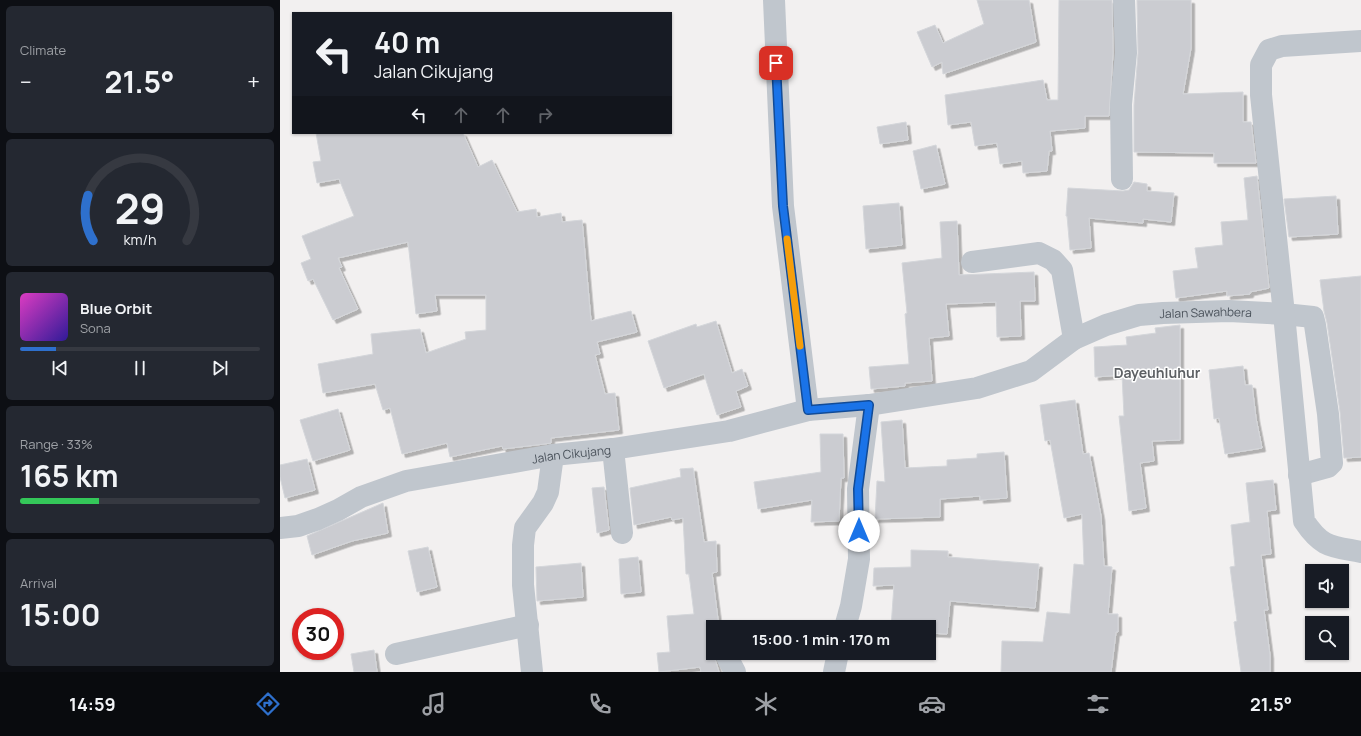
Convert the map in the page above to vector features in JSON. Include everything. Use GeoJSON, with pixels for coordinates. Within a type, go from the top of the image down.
{"type":"FeatureCollection","features":[{"type":"Feature","properties":{"kind":"street"},"geometry":{"type":"LineString","coordinates":[[774,0],[783,206],[808,410]]}},
{"type":"Feature","properties":{"kind":"street"},"geometry":{"type":"LineString","coordinates":[[1122,179],[1121,104],[1126,53],[1124,0]]}},
{"type":"Feature","properties":{"kind":"street"},"geometry":{"type":"LineString","coordinates":[[1361,41],[1282,46],[1269,50],[1261,65],[1261,95],[1284,314],[1302,514],[1304,521],[1314,536],[1324,544],[1361,552]]}},
{"type":"Feature","properties":{"kind":"street"},"geometry":{"type":"LineString","coordinates":[[972,262],[1039,253],[1053,260],[1062,270],[1074,339]]}},
{"type":"Feature","properties":{"kind":"street","name":"Jalan Sawahbera"},"geometry":{"type":"LineString","coordinates":[[869,405],[977,388],[1016,377],[1031,371],[1074,339],[1106,325],[1139,315],[1229,312],[1284,314],[1312,317],[1315,324],[1328,414],[1332,463],[1328,467],[1299,475]]}},
{"type":"Feature","properties":{"kind":"street"},"geometry":{"type":"LineString","coordinates":[[847,620],[851,606],[859,559],[858,489],[869,405]]}},
{"type":"Feature","properties":{"kind":"street","name":"Jalan Cikujang"},"geometry":{"type":"LineString","coordinates":[[280,528],[298,526],[318,519],[361,497],[406,481],[553,455],[613,449],[729,431],[808,410],[869,405]]}},
{"type":"Feature","properties":{"kind":"street"},"geometry":{"type":"LineString","coordinates":[[613,449],[622,533]]}},
{"type":"Feature","properties":{"kind":"street"},"geometry":{"type":"LineString","coordinates":[[532,672],[523,585],[523,546],[525,528],[543,503],[548,492],[553,455]]}},
{"type":"Feature","properties":{"kind":"street"},"geometry":{"type":"LineString","coordinates":[[396,654],[528,624]]}},
{"type":"Feature","properties":{"kind":"street"},"geometry":{"type":"LineString","coordinates":[[729,660],[735,672]]}},
{"type":"Feature","properties":{"kind":"street"},"geometry":{"type":"LineString","coordinates":[[834,672],[837,660]]}},
{"type":"Feature","properties":{"kind":"building"},"geometry":{"type":"Polygon","coordinates":[[[977,0],[1029,0],[1036,42],[943,74],[942,62],[932,67],[917,32],[935,25],[943,43],[984,24],[977,0]]]}},
{"type":"Feature","properties":{"kind":"building"},"geometry":{"type":"Polygon","coordinates":[[[1059,0],[1112,0],[1113,53],[1109,116],[1085,116],[1085,128],[1050,131],[1052,151],[1049,151],[1047,171],[1023,173],[1022,161],[1000,164],[997,143],[975,146],[971,122],[948,125],[945,95],[1043,80],[1047,100],[1058,100],[1059,0]]]}},
{"type":"Feature","properties":{"kind":"building"},"geometry":{"type":"Polygon","coordinates":[[[1137,0],[1191,0],[1191,48],[1183,94],[1243,92],[1243,122],[1251,122],[1256,163],[1214,163],[1214,153],[1134,152],[1134,105],[1138,53],[1137,0]]]}},
{"type":"Feature","properties":{"kind":"building"},"geometry":{"type":"Polygon","coordinates":[[[906,122],[908,140],[880,144],[877,127],[906,122]]]}},
{"type":"Feature","properties":{"kind":"building"},"geometry":{"type":"Polygon","coordinates":[[[316,134],[463,134],[478,167],[492,160],[517,212],[536,209],[537,217],[561,213],[562,222],[582,220],[591,321],[631,311],[637,332],[597,342],[600,354],[595,355],[605,394],[615,393],[619,430],[551,438],[551,443],[503,449],[502,446],[450,457],[447,443],[402,454],[390,408],[383,410],[375,384],[323,393],[318,364],[373,354],[371,334],[420,329],[426,353],[466,339],[465,332],[486,330],[486,295],[435,295],[437,311],[416,314],[408,242],[338,258],[342,267],[339,268],[358,309],[333,320],[313,279],[308,281],[301,263],[311,259],[302,236],[354,216],[339,179],[317,183],[313,162],[321,161],[316,134]]]}},
{"type":"Feature","properties":{"kind":"building"},"geometry":{"type":"Polygon","coordinates":[[[936,145],[945,184],[921,189],[913,151],[936,145]]]}},
{"type":"Feature","properties":{"kind":"building"},"geometry":{"type":"Polygon","coordinates":[[[1257,176],[1269,288],[1250,292],[1250,294],[1227,296],[1227,291],[1176,298],[1173,271],[1198,268],[1195,248],[1223,245],[1221,222],[1248,220],[1244,178],[1257,176]]]}},
{"type":"Feature","properties":{"kind":"building"},"geometry":{"type":"Polygon","coordinates":[[[1134,182],[1147,184],[1147,191],[1174,193],[1171,222],[1143,219],[1143,223],[1089,218],[1091,248],[1070,250],[1066,216],[1068,188],[1123,191],[1129,190],[1134,182]]]}},
{"type":"Feature","properties":{"kind":"building"},"geometry":{"type":"Polygon","coordinates":[[[1336,196],[1338,234],[1289,237],[1284,199],[1336,196]]]}},
{"type":"Feature","properties":{"kind":"building"},"geometry":{"type":"Polygon","coordinates":[[[899,203],[902,245],[866,249],[863,206],[899,203]]]}},
{"type":"Feature","properties":{"kind":"building"},"geometry":{"type":"Polygon","coordinates":[[[957,221],[959,275],[1034,272],[1035,301],[1020,301],[1021,336],[997,337],[996,302],[946,304],[949,336],[929,338],[932,381],[905,383],[905,386],[871,389],[869,367],[909,364],[905,314],[907,313],[902,263],[942,258],[940,222],[957,221]]]}},
{"type":"Feature","properties":{"kind":"building"},"geometry":{"type":"Polygon","coordinates":[[[1361,276],[1361,457],[1344,458],[1340,412],[1320,280],[1361,276]]]}},
{"type":"Feature","properties":{"kind":"building"},"geometry":{"type":"Polygon","coordinates":[[[716,321],[732,373],[742,369],[748,386],[736,391],[741,407],[717,415],[704,374],[664,388],[648,341],[696,324],[697,327],[716,321]]]}},
{"type":"Feature","properties":{"kind":"building"},"geometry":{"type":"Polygon","coordinates":[[[1180,325],[1180,440],[1152,441],[1154,461],[1140,463],[1146,508],[1129,511],[1119,416],[1124,416],[1122,375],[1095,377],[1094,347],[1127,345],[1126,337],[1156,333],[1155,328],[1180,325]]]}},
{"type":"Feature","properties":{"kind":"building"},"geometry":{"type":"Polygon","coordinates":[[[1243,366],[1245,385],[1252,385],[1256,418],[1262,448],[1225,454],[1219,418],[1214,419],[1209,370],[1243,366]]]}},
{"type":"Feature","properties":{"kind":"building"},"geometry":{"type":"Polygon","coordinates":[[[1075,400],[1083,454],[1089,453],[1101,516],[1104,566],[1112,567],[1108,614],[1118,614],[1118,632],[1116,632],[1111,672],[1001,672],[1002,641],[1043,642],[1047,612],[1070,614],[1074,564],[1084,565],[1082,514],[1064,518],[1050,440],[1045,441],[1040,405],[1075,400]]]}},
{"type":"Feature","properties":{"kind":"building"},"geometry":{"type":"Polygon","coordinates":[[[338,409],[350,450],[313,461],[300,420],[338,409]]]}},
{"type":"Feature","properties":{"kind":"building"},"geometry":{"type":"Polygon","coordinates":[[[902,420],[905,468],[947,466],[947,460],[977,458],[977,454],[1004,452],[1007,498],[980,500],[980,496],[940,499],[940,517],[875,519],[877,481],[885,482],[881,422],[902,420]]]}},
{"type":"Feature","properties":{"kind":"building"},"geometry":{"type":"Polygon","coordinates":[[[820,434],[843,434],[844,478],[841,478],[839,521],[811,522],[812,500],[758,509],[754,482],[821,472],[820,434]]]}},
{"type":"Feature","properties":{"kind":"building"},"geometry":{"type":"Polygon","coordinates":[[[307,459],[315,490],[285,498],[280,477],[280,465],[307,459]]]}},
{"type":"Feature","properties":{"kind":"building"},"geometry":{"type":"Polygon","coordinates":[[[693,468],[704,542],[716,541],[717,572],[712,573],[718,620],[706,620],[706,660],[715,660],[719,672],[701,672],[700,667],[659,672],[657,653],[670,652],[667,616],[694,614],[689,574],[686,574],[683,518],[672,520],[671,517],[634,525],[630,488],[681,477],[680,469],[693,468]]]}},
{"type":"Feature","properties":{"kind":"building"},"geometry":{"type":"Polygon","coordinates":[[[1273,480],[1276,510],[1267,511],[1271,554],[1261,555],[1268,610],[1264,610],[1270,655],[1270,672],[1241,672],[1234,622],[1237,621],[1230,567],[1235,566],[1231,525],[1250,522],[1246,483],[1273,480]]]}},
{"type":"Feature","properties":{"kind":"building"},"geometry":{"type":"Polygon","coordinates":[[[604,487],[609,530],[597,533],[592,488],[604,487]]]}},
{"type":"Feature","properties":{"kind":"building"},"geometry":{"type":"Polygon","coordinates":[[[383,503],[388,533],[352,541],[312,555],[307,536],[383,503]]]}},
{"type":"Feature","properties":{"kind":"building"},"geometry":{"type":"Polygon","coordinates":[[[428,547],[437,587],[417,592],[408,551],[428,547]]]}},
{"type":"Feature","properties":{"kind":"building"},"geometry":{"type":"Polygon","coordinates":[[[911,550],[948,551],[948,557],[1039,564],[1035,608],[950,601],[947,634],[936,633],[936,620],[892,620],[894,585],[873,586],[874,568],[911,567],[911,550]]]}},
{"type":"Feature","properties":{"kind":"building"},"geometry":{"type":"Polygon","coordinates":[[[638,557],[641,592],[621,594],[619,559],[638,557]]]}},
{"type":"Feature","properties":{"kind":"building"},"geometry":{"type":"Polygon","coordinates":[[[581,563],[583,597],[537,601],[536,567],[581,563]]]}},
{"type":"Feature","properties":{"kind":"building"},"geometry":{"type":"Polygon","coordinates":[[[374,650],[377,672],[354,672],[351,654],[374,650]]]}},
{"type":"Feature","properties":{"kind":"slow traffic"},"geometry":{"type":"LineString","coordinates":[[787,239],[800,346]]}},
{"type":"Feature","properties":{"kind":"district","name":"Dayeuhluhur"},"geometry":{"type":"Point","coordinates":[1157,372]}},
{"type":"Feature","properties":{"kind":"route"},"geometry":{"type":"LineString","coordinates":[[776,63],[783,206],[808,410],[869,405],[858,489],[859,531]]}}]}
